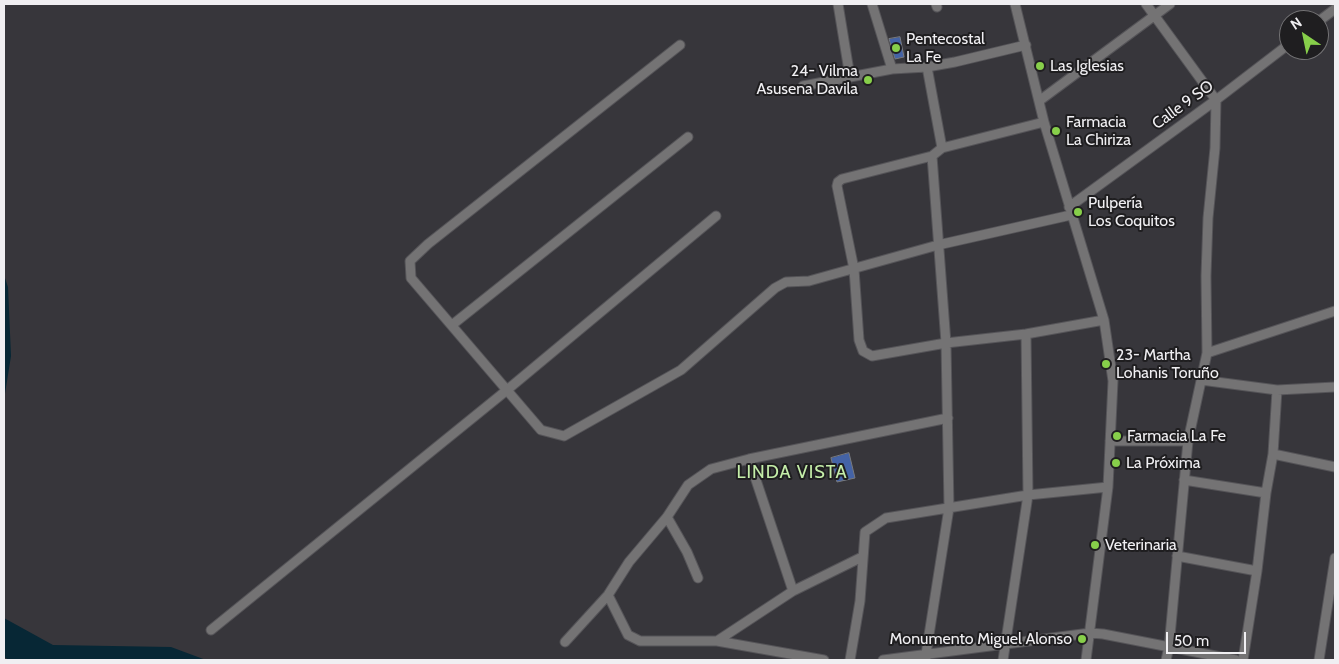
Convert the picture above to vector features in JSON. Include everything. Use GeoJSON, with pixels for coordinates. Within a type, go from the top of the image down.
{"type":"FeatureCollection","features":[{"type":"Feature","properties":{"kind":"street"},"geometry":{"type":"LineString","coordinates":[[838,4],[850,77]]}},
{"type":"Feature","properties":{"kind":"street"},"geometry":{"type":"LineString","coordinates":[[872,4],[892,69]]}},
{"type":"Feature","properties":{"kind":"street"},"geometry":{"type":"LineString","coordinates":[[1016,4],[1044,122],[1104,320],[1113,381],[1108,487],[1086,660]]}},
{"type":"Feature","properties":{"kind":"street"},"geometry":{"type":"LineString","coordinates":[[1146,4],[1216,100],[1215,148],[1208,218],[1206,276],[1207,353],[1188,441],[1169,647],[1166,660]]}},
{"type":"Feature","properties":{"kind":"street"},"geometry":{"type":"LineString","coordinates":[[1039,101],[1170,4]]}},
{"type":"Feature","properties":{"kind":"street"},"geometry":{"type":"LineString","coordinates":[[680,45],[428,244],[410,261],[411,278],[541,430],[564,436],[681,370],[776,288],[786,282],[809,281],[1070,211]]}},
{"type":"Feature","properties":{"kind":"street"},"geometry":{"type":"LineString","coordinates":[[802,86],[892,69],[927,67],[955,62],[1026,45]]}},
{"type":"Feature","properties":{"kind":"street","name":"Calle 9 SO"},"geometry":{"type":"LineString","coordinates":[[1070,211],[1279,52]]}},
{"type":"Feature","properties":{"kind":"street"},"geometry":{"type":"LineString","coordinates":[[927,67],[942,148]]}},
{"type":"Feature","properties":{"kind":"street"},"geometry":{"type":"LineString","coordinates":[[1044,122],[942,148],[932,156],[842,179],[838,182],[837,186],[854,269],[859,340],[863,351],[872,356],[946,342],[1026,334],[1104,320]]}},
{"type":"Feature","properties":{"kind":"street"},"geometry":{"type":"LineString","coordinates":[[452,325],[688,137]]}},
{"type":"Feature","properties":{"kind":"street"},"geometry":{"type":"LineString","coordinates":[[926,657],[949,508],[946,342],[932,156]]}},
{"type":"Feature","properties":{"kind":"street"},"geometry":{"type":"LineString","coordinates":[[211,630],[507,390],[716,216]]}},
{"type":"Feature","properties":{"kind":"street"},"geometry":{"type":"LineString","coordinates":[[1207,353],[1335,311]]}},
{"type":"Feature","properties":{"kind":"street"},"geometry":{"type":"LineString","coordinates":[[1003,660],[1028,495],[1026,334]]}},
{"type":"Feature","properties":{"kind":"street"},"geometry":{"type":"LineString","coordinates":[[1201,380],[1277,390],[1335,387]]}},
{"type":"Feature","properties":{"kind":"street"},"geometry":{"type":"LineString","coordinates":[[1243,660],[1273,454],[1277,390]]}},
{"type":"Feature","properties":{"kind":"street"},"geometry":{"type":"LineString","coordinates":[[565,642],[608,595],[629,562],[667,517],[688,485],[711,469],[749,459],[948,418]]}},
{"type":"Feature","properties":{"kind":"street"},"geometry":{"type":"LineString","coordinates":[[1110,441],[1188,441]]}},
{"type":"Feature","properties":{"kind":"street"},"geometry":{"type":"LineString","coordinates":[[1273,454],[1335,467]]}},
{"type":"Feature","properties":{"kind":"street"},"geometry":{"type":"LineString","coordinates":[[749,459],[793,591]]}},
{"type":"Feature","properties":{"kind":"street"},"geometry":{"type":"LineString","coordinates":[[1184,480],[1266,493]]}},
{"type":"Feature","properties":{"kind":"street"},"geometry":{"type":"LineString","coordinates":[[850,660],[860,601],[865,532],[886,518],[1028,495],[1108,487]]}},
{"type":"Feature","properties":{"kind":"street"},"geometry":{"type":"LineString","coordinates":[[667,517],[687,552],[698,578]]}},
{"type":"Feature","properties":{"kind":"street"},"geometry":{"type":"LineString","coordinates":[[717,641],[793,591],[862,556]]}},
{"type":"Feature","properties":{"kind":"street"},"geometry":{"type":"LineString","coordinates":[[1177,556],[1257,571]]}},
{"type":"Feature","properties":{"kind":"street"},"geometry":{"type":"LineString","coordinates":[[1318,660],[1335,558]]}},
{"type":"Feature","properties":{"kind":"street"},"geometry":{"type":"LineString","coordinates":[[608,595],[628,635],[640,641],[717,641],[824,660]]}},
{"type":"Feature","properties":{"kind":"street"},"geometry":{"type":"LineString","coordinates":[[883,660],[926,657],[1090,633],[1236,660]]}},
{"type":"Feature","properties":{"kind":"water"},"geometry":{"type":"Polygon","coordinates":[[[4,275],[8,287],[11,356],[4,400],[4,275]]]}},
{"type":"Feature","properties":{"kind":"water"},"geometry":{"type":"Polygon","coordinates":[[[4,618],[53,645],[171,647],[206,660],[9,660],[4,657],[4,618]]]}},
{"type":"Feature","properties":{"kind":"building","name":"Pentecostal La Fe"},"geometry":{"type":"Polygon","coordinates":[[[900,37],[904,57],[895,59],[889,39],[900,37]]]}},
{"type":"Feature","properties":{"kind":"building"},"geometry":{"type":"Polygon","coordinates":[[[849,453],[855,478],[837,482],[831,458],[849,453]]]}},
{"type":"Feature","properties":{"kind":"place","name":"Pentecostal La Fe"},"geometry":{"type":"Point","coordinates":[896,48]}},
{"type":"Feature","properties":{"kind":"place","name":"Las Iglesias"},"geometry":{"type":"Point","coordinates":[1040,66]}},
{"type":"Feature","properties":{"kind":"place","name":"24- Vilma Asusena Davila"},"geometry":{"type":"Point","coordinates":[868,80]}},
{"type":"Feature","properties":{"kind":"place","name":"Farmacia La Chiriza"},"geometry":{"type":"Point","coordinates":[1056,131]}},
{"type":"Feature","properties":{"kind":"place","name":"Pulpería Los Coquitos"},"geometry":{"type":"Point","coordinates":[1078,212]}},
{"type":"Feature","properties":{"kind":"place","name":"23- Martha Lohanis Toruño"},"geometry":{"type":"Point","coordinates":[1106,364]}},
{"type":"Feature","properties":{"kind":"place","name":"Farmacia La Fe"},"geometry":{"type":"Point","coordinates":[1117,436]}},
{"type":"Feature","properties":{"kind":"place","name":"La Próxima"},"geometry":{"type":"Point","coordinates":[1116,463]}},
{"type":"Feature","properties":{"kind":"place","name":"Veterinaria"},"geometry":{"type":"Point","coordinates":[1095,545]}},
{"type":"Feature","properties":{"kind":"place","name":"Monumento Miguel Alonso"},"geometry":{"type":"Point","coordinates":[1082,639]}},
{"type":"Feature","properties":{"kind":"district","name":"LINDA VISTA"},"geometry":{"type":"Point","coordinates":[792,473]}}]}
